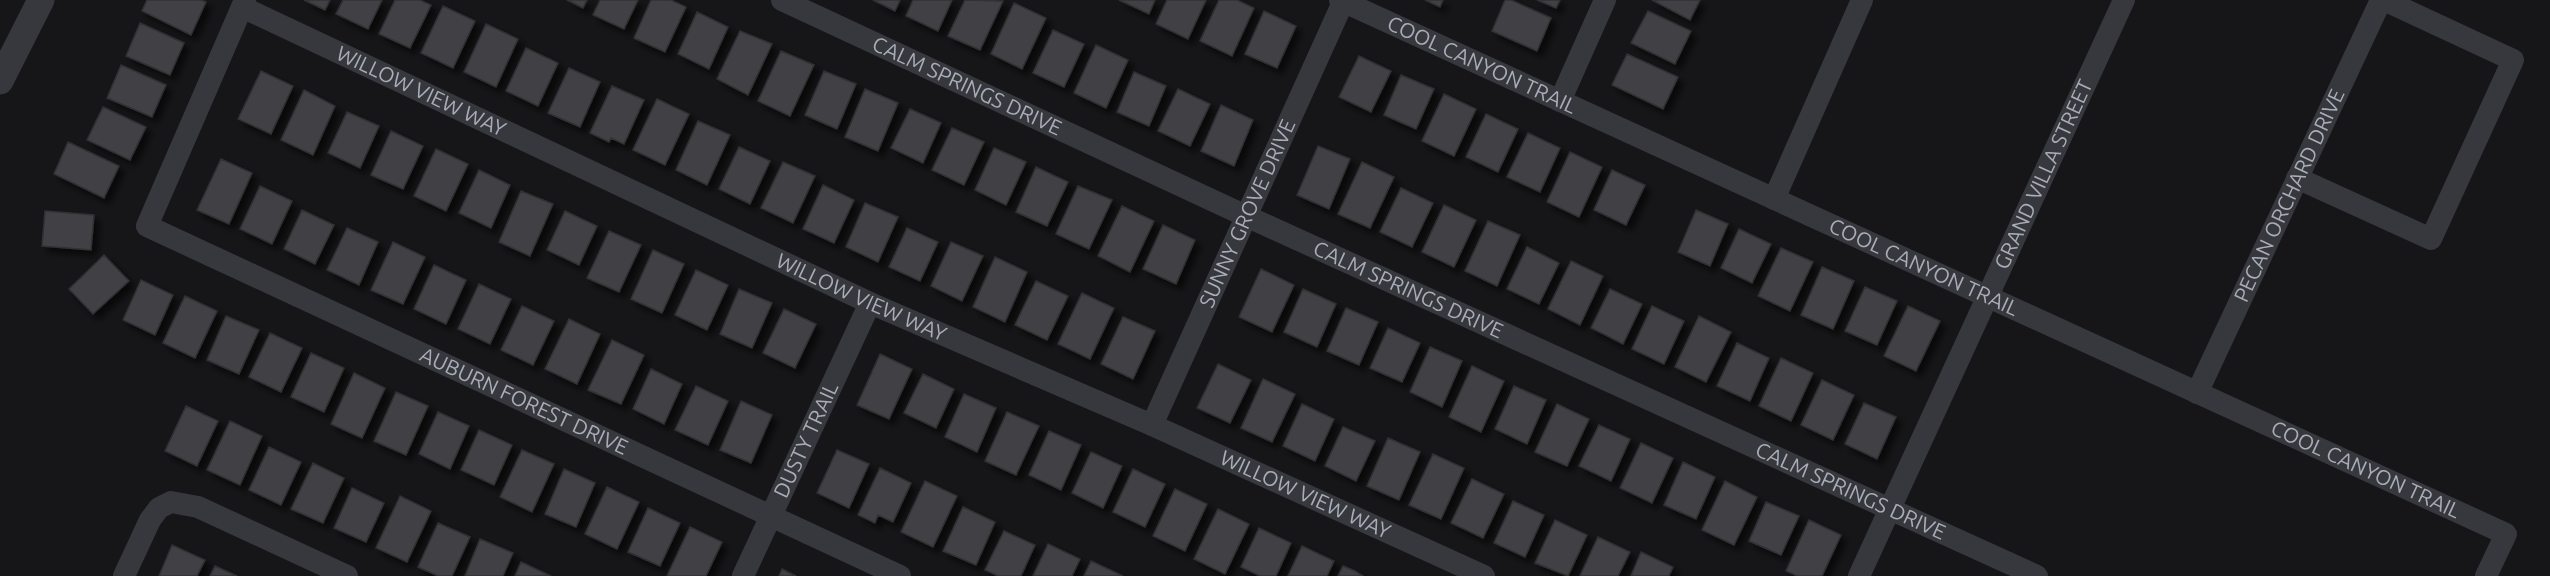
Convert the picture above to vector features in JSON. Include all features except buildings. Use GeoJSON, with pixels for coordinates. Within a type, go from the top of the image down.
{"type":"FeatureCollection","features":[{"type":"Feature","properties":{"kind":"street"},"geometry":{"type":"LineString","coordinates":[[0,81],[41,0]]}},
{"type":"Feature","properties":{"kind":"street","name":"CALM SPRINGS DRIVE"},"geometry":{"type":"LineString","coordinates":[[782,0],[1246,216],[2037,576]]}},
{"type":"Feature","properties":{"kind":"street","name":"SUNNY GROVE DRIVE"},"geometry":{"type":"LineString","coordinates":[[1152,425],[1342,0]]}},
{"type":"Feature","properties":{"kind":"street","name":"COOL CANYON TRAIL"},"geometry":{"type":"LineString","coordinates":[[1342,0],[2506,534],[2486,576]]}},
{"type":"Feature","properties":{"kind":"street"},"geometry":{"type":"LineString","coordinates":[[1560,101],[1605,0]]}},
{"type":"Feature","properties":{"kind":"street"},"geometry":{"type":"LineString","coordinates":[[1774,199],[1862,0]]}},
{"type":"Feature","properties":{"kind":"street","name":"GRAND VILLA STREET"},"geometry":{"type":"LineString","coordinates":[[1859,576],[2124,0]]}},
{"type":"Feature","properties":{"kind":"street"},"geometry":{"type":"LineString","coordinates":[[2297,178],[2431,239],[2513,60],[2383,0]]}},
{"type":"Feature","properties":{"kind":"street","name":"PECAN ORCHARD DRIVE"},"geometry":{"type":"LineString","coordinates":[[2197,393],[2383,0]]}},
{"type":"Feature","properties":{"kind":"street","name":"AUBURN FOREST DRIVE"},"geometry":{"type":"LineString","coordinates":[[243,4],[147,226],[900,576]]}},
{"type":"Feature","properties":{"kind":"street","name":"WILLOW VIEW WAY"},"geometry":{"type":"LineString","coordinates":[[243,4],[870,303],[1152,425],[1485,576]]}},
{"type":"Feature","properties":{"kind":"street","name":"DUSTY TRAIL"},"geometry":{"type":"LineString","coordinates":[[743,576],[870,303]]}},
{"type":"Feature","properties":{"kind":"street"},"geometry":{"type":"LineString","coordinates":[[124,576],[150,520],[159,508],[171,502],[198,507],[347,576]]}}]}
